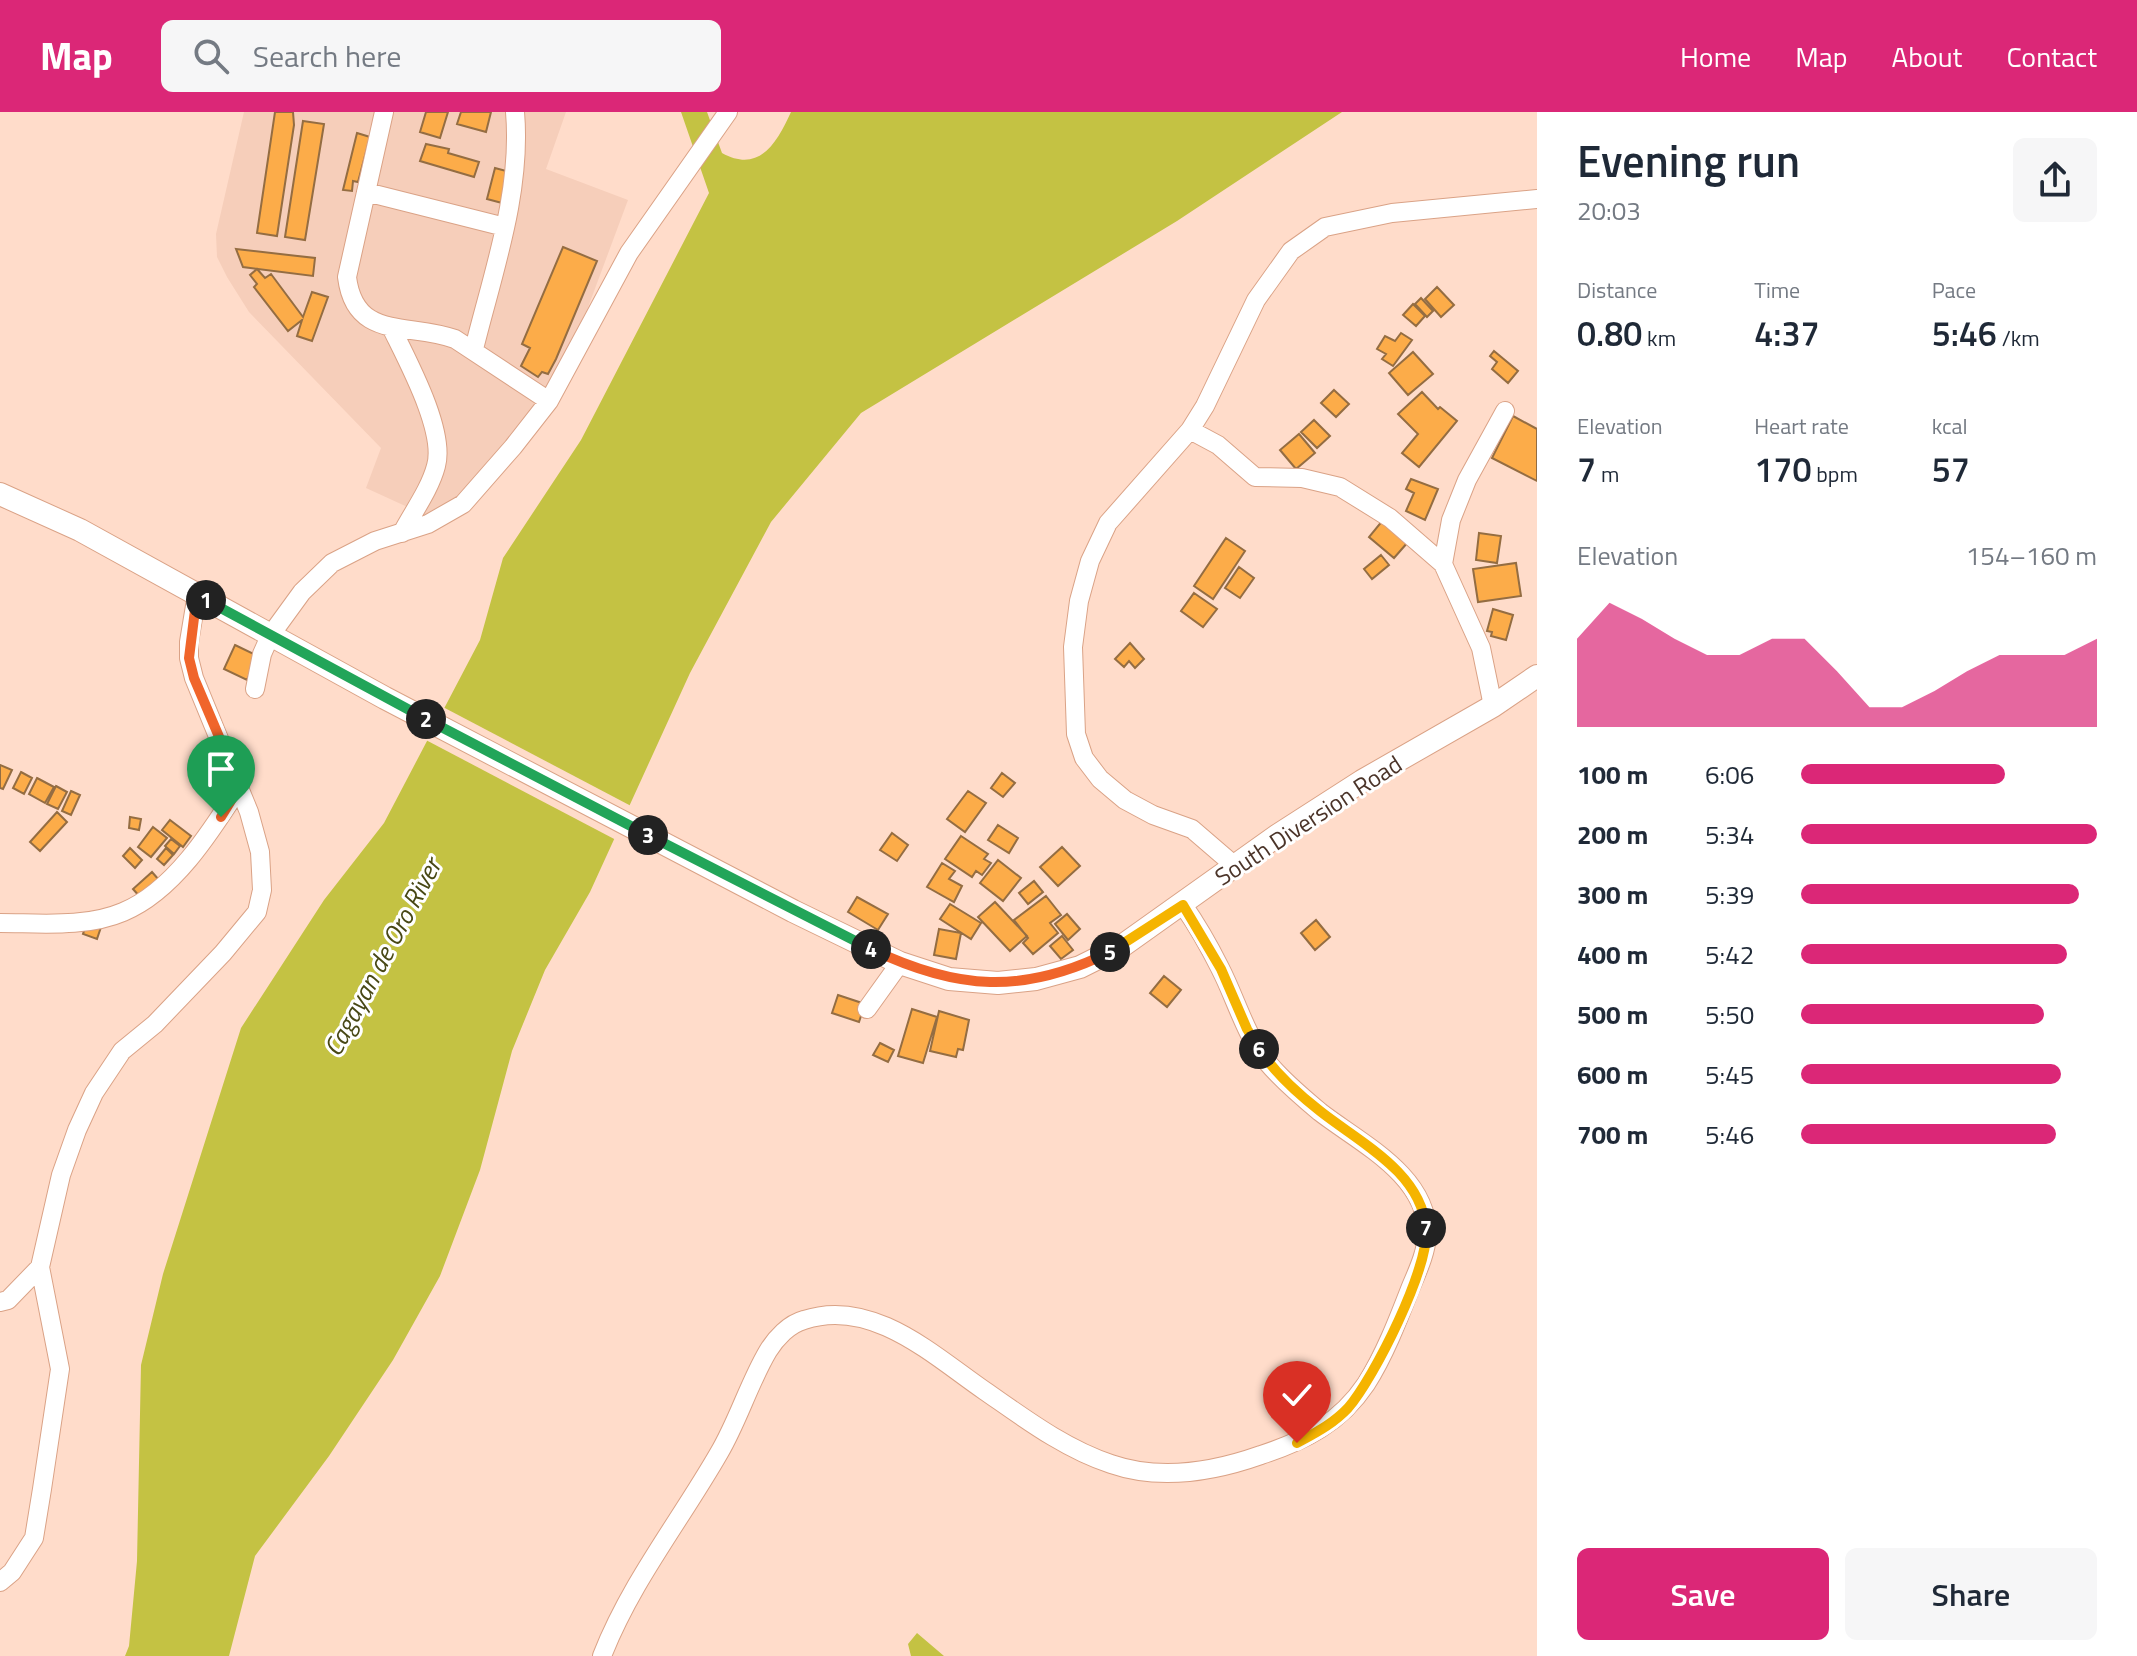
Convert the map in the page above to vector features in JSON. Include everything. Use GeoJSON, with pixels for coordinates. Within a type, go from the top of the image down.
{"type":"FeatureCollection","features":[{"type":"Feature","properties":{"kind":"main road","name":"South Diversion Road"},"geometry":{"type":"LineString","coordinates":[[0,494],[80,530],[385,698],[793,911],[900,963],[949,979],[998,983],[1036,979],[1080,967],[1122,946],[1278,835],[1362,781],[1493,706],[1537,676]]}},
{"type":"Feature","properties":{"kind":"street"},"geometry":{"type":"LineString","coordinates":[[384,112],[347,277],[349,296],[358,312],[371,321],[438,333],[474,349],[549,401]]}},
{"type":"Feature","properties":{"kind":"street"},"geometry":{"type":"LineString","coordinates":[[474,349],[505,227],[516,166],[515,112]]}},
{"type":"Feature","properties":{"kind":"street"},"geometry":{"type":"LineString","coordinates":[[255,689],[262,654],[270,636],[302,592],[332,563],[375,541],[428,524],[463,504],[513,447],[549,401],[629,253],[728,112]]}},
{"type":"Feature","properties":{"kind":"street"},"geometry":{"type":"LineString","coordinates":[[366,192],[505,227]]}},
{"type":"Feature","properties":{"kind":"street"},"geometry":{"type":"LineString","coordinates":[[1235,866],[1192,829],[1153,815],[1125,800],[1100,779],[1084,758],[1076,734],[1073,647],[1079,601],[1090,561],[1108,523],[1190,430],[1205,406],[1256,300],[1291,251],[1325,227],[1392,213],[1537,199]]}},
{"type":"Feature","properties":{"kind":"street"},"geometry":{"type":"LineString","coordinates":[[391,327],[417,381],[438,439],[436,466],[402,533]]}},
{"type":"Feature","properties":{"kind":"street"},"geometry":{"type":"LineString","coordinates":[[1443,564],[1451,520],[1467,480],[1505,411]]}},
{"type":"Feature","properties":{"kind":"street"},"geometry":{"type":"LineString","coordinates":[[1190,430],[1218,445],[1255,477],[1302,478],[1340,487],[1390,518],[1443,564],[1481,648],[1493,706]]}},
{"type":"Feature","properties":{"kind":"street"},"geometry":{"type":"LineString","coordinates":[[0,1582],[12,1572],[34,1538],[60,1369],[40,1267],[61,1175],[94,1093],[122,1051],[192,988],[257,912],[262,890],[260,852],[240,786],[194,678],[189,658],[197,594]]}},
{"type":"Feature","properties":{"kind":"street"},"geometry":{"type":"LineString","coordinates":[[0,923],[76,921],[124,912],[143,901],[183,867],[240,786]]}},
{"type":"Feature","properties":{"kind":"street"},"geometry":{"type":"LineString","coordinates":[[602,1656],[616,1619],[719,1453],[769,1350],[783,1332],[801,1320],[846,1316],[888,1328],[917,1343],[1018,1415],[1080,1451],[1113,1465],[1145,1471],[1203,1472],[1254,1458],[1297,1443],[1333,1422],[1348,1407],[1367,1382],[1409,1294],[1424,1256],[1427,1235],[1425,1216],[1406,1181],[1387,1161],[1319,1110],[1266,1061],[1247,1029],[1221,969],[1183,905]]}},
{"type":"Feature","properties":{"kind":"street"},"geometry":{"type":"LineString","coordinates":[[867,1009],[900,963]]}},
{"type":"Feature","properties":{"kind":"street"},"geometry":{"type":"LineString","coordinates":[[0,1302],[8,1300],[40,1267]]}},
{"type":"Feature","properties":{"kind":"shaded area"},"geometry":{"type":"Polygon","coordinates":[[[244,112],[566,112],[546,169],[628,200],[587,310],[535,410],[438,521],[366,488],[381,448],[249,312],[217,257],[216,234],[244,112]]]}},
{"type":"Feature","properties":{"kind":"water","name":"Cagayan de Oro River"},"geometry":{"type":"Polygon","coordinates":[[[681,112],[707,112],[722,153],[747,160],[766,152],[791,112],[1342,112],[1177,221],[861,413],[771,522],[690,673],[590,892],[545,970],[512,1051],[480,1170],[440,1276],[393,1360],[329,1456],[255,1556],[229,1656],[125,1656],[129,1646],[137,1561],[141,1365],[163,1274],[241,1028],[324,900],[384,823],[480,640],[503,558],[581,440],[709,193],[681,112]]]}},
{"type":"Feature","properties":{"kind":"water"},"geometry":{"type":"Polygon","coordinates":[[[917,1633],[944,1656],[911,1656],[908,1644],[917,1633]]]}},
{"type":"Feature","properties":{"kind":"pier"},"geometry":{"type":"Polygon","coordinates":[[[441,706],[633,807],[618,841],[424,739],[441,706]]]}},
{"type":"Feature","properties":{"kind":"building"},"geometry":{"type":"Polygon","coordinates":[[[275,112],[293,112],[294,125],[277,236],[257,233],[275,112]]]}},
{"type":"Feature","properties":{"kind":"building"},"geometry":{"type":"Polygon","coordinates":[[[426,112],[448,112],[440,138],[420,132],[426,112]]]}},
{"type":"Feature","properties":{"kind":"building"},"geometry":{"type":"Polygon","coordinates":[[[461,112],[491,112],[486,132],[457,124],[461,112]]]}},
{"type":"Feature","properties":{"kind":"building"},"geometry":{"type":"Polygon","coordinates":[[[303,121],[324,124],[305,240],[285,237],[303,121]]]}},
{"type":"Feature","properties":{"kind":"building"},"geometry":{"type":"Polygon","coordinates":[[[357,133],[370,137],[358,182],[353,181],[352,191],[343,190],[357,133]]]}},
{"type":"Feature","properties":{"kind":"building"},"geometry":{"type":"Polygon","coordinates":[[[426,144],[449,149],[448,153],[479,162],[474,177],[420,161],[426,144]]]}},
{"type":"Feature","properties":{"kind":"building"},"geometry":{"type":"Polygon","coordinates":[[[495,168],[510,172],[502,203],[487,199],[495,168]]]}},
{"type":"Feature","properties":{"kind":"building"},"geometry":{"type":"Polygon","coordinates":[[[563,247],[597,261],[556,359],[548,374],[542,372],[538,377],[521,366],[530,348],[522,344],[563,247]]]}},
{"type":"Feature","properties":{"kind":"building"},"geometry":{"type":"Polygon","coordinates":[[[236,249],[315,258],[313,276],[243,267],[236,249]]]}},
{"type":"Feature","properties":{"kind":"building"},"geometry":{"type":"Polygon","coordinates":[[[257,269],[265,278],[271,274],[303,317],[312,292],[328,297],[312,341],[297,336],[302,320],[288,331],[254,287],[257,284],[250,275],[257,269]]]}},
{"type":"Feature","properties":{"kind":"building"},"geometry":{"type":"Polygon","coordinates":[[[1437,287],[1454,305],[1441,317],[1425,299],[1437,287]]]}},
{"type":"Feature","properties":{"kind":"building"},"geometry":{"type":"Polygon","coordinates":[[[1421,298],[1433,311],[1427,317],[1415,304],[1421,298]]]}},
{"type":"Feature","properties":{"kind":"building"},"geometry":{"type":"Polygon","coordinates":[[[1413,304],[1425,316],[1416,326],[1403,315],[1413,304]]]}},
{"type":"Feature","properties":{"kind":"building"},"geometry":{"type":"Polygon","coordinates":[[[1401,333],[1412,340],[1393,366],[1382,359],[1386,354],[1377,349],[1385,336],[1395,341],[1401,333]]]}},
{"type":"Feature","properties":{"kind":"building"},"geometry":{"type":"Polygon","coordinates":[[[1494,351],[1518,371],[1508,383],[1492,369],[1497,362],[1490,356],[1494,351]]]}},
{"type":"Feature","properties":{"kind":"building"},"geometry":{"type":"Polygon","coordinates":[[[1413,352],[1433,374],[1408,395],[1389,373],[1413,352]]]}},
{"type":"Feature","properties":{"kind":"building"},"geometry":{"type":"Polygon","coordinates":[[[1334,390],[1349,404],[1336,417],[1321,403],[1334,390]]]}},
{"type":"Feature","properties":{"kind":"building"},"geometry":{"type":"Polygon","coordinates":[[[1422,392],[1438,409],[1440,407],[1457,421],[1419,467],[1402,453],[1418,434],[1398,414],[1422,392]]]}},
{"type":"Feature","properties":{"kind":"building"},"geometry":{"type":"Polygon","coordinates":[[[1513,416],[1537,429],[1537,481],[1492,458],[1513,416]]]}},
{"type":"Feature","properties":{"kind":"building"},"geometry":{"type":"Polygon","coordinates":[[[1314,420],[1330,436],[1317,448],[1301,432],[1314,420]]]}},
{"type":"Feature","properties":{"kind":"building"},"geometry":{"type":"Polygon","coordinates":[[[1299,434],[1315,453],[1296,469],[1280,450],[1299,434]]]}},
{"type":"Feature","properties":{"kind":"building"},"geometry":{"type":"Polygon","coordinates":[[[1411,479],[1438,489],[1425,520],[1406,511],[1414,493],[1406,489],[1411,479]]]}},
{"type":"Feature","properties":{"kind":"building"},"geometry":{"type":"Polygon","coordinates":[[[1383,520],[1408,542],[1394,558],[1369,537],[1383,520]]]}},
{"type":"Feature","properties":{"kind":"building"},"geometry":{"type":"Polygon","coordinates":[[[1479,533],[1501,536],[1497,563],[1476,560],[1479,533]]]}},
{"type":"Feature","properties":{"kind":"building"},"geometry":{"type":"Polygon","coordinates":[[[1226,538],[1245,551],[1213,599],[1194,586],[1226,538]]]}},
{"type":"Feature","properties":{"kind":"building"},"geometry":{"type":"Polygon","coordinates":[[[1381,555],[1389,565],[1372,579],[1364,569],[1381,555]]]}},
{"type":"Feature","properties":{"kind":"building"},"geometry":{"type":"Polygon","coordinates":[[[1516,563],[1521,596],[1478,602],[1473,569],[1516,563]]]}},
{"type":"Feature","properties":{"kind":"building"},"geometry":{"type":"Polygon","coordinates":[[[1239,567],[1254,578],[1240,598],[1225,588],[1239,567]]]}},
{"type":"Feature","properties":{"kind":"building"},"geometry":{"type":"Polygon","coordinates":[[[1194,593],[1217,609],[1203,627],[1181,611],[1194,593]]]}},
{"type":"Feature","properties":{"kind":"building"},"geometry":{"type":"Polygon","coordinates":[[[1493,609],[1513,615],[1506,640],[1491,636],[1492,632],[1487,631],[1493,609]]]}},
{"type":"Feature","properties":{"kind":"building"},"geometry":{"type":"Polygon","coordinates":[[[1130,643],[1144,659],[1135,668],[1129,661],[1124,667],[1115,659],[1130,643]]]}},
{"type":"Feature","properties":{"kind":"building"},"geometry":{"type":"Polygon","coordinates":[[[235,645],[258,656],[247,680],[224,669],[235,645]]]}},
{"type":"Feature","properties":{"kind":"building"},"geometry":{"type":"Polygon","coordinates":[[[0,765],[12,770],[3,789],[0,788],[0,765]]]}},
{"type":"Feature","properties":{"kind":"building"},"geometry":{"type":"Polygon","coordinates":[[[21,772],[32,778],[24,794],[13,788],[21,772]]]}},
{"type":"Feature","properties":{"kind":"building"},"geometry":{"type":"Polygon","coordinates":[[[1002,773],[1015,783],[1003,797],[991,788],[1002,773]]]}},
{"type":"Feature","properties":{"kind":"building"},"geometry":{"type":"Polygon","coordinates":[[[37,778],[54,787],[45,803],[29,794],[37,778]]]}},
{"type":"Feature","properties":{"kind":"building"},"geometry":{"type":"Polygon","coordinates":[[[56,786],[67,792],[58,809],[47,804],[56,786]]]}},
{"type":"Feature","properties":{"kind":"building"},"geometry":{"type":"Polygon","coordinates":[[[71,791],[80,795],[71,815],[62,811],[71,791]]]}},
{"type":"Feature","properties":{"kind":"building"},"geometry":{"type":"Polygon","coordinates":[[[968,791],[986,803],[965,832],[947,819],[968,791]]]}},
{"type":"Feature","properties":{"kind":"building"},"geometry":{"type":"Polygon","coordinates":[[[57,812],[67,822],[40,851],[30,842],[57,812]]]}},
{"type":"Feature","properties":{"kind":"building"},"geometry":{"type":"Polygon","coordinates":[[[130,817],[141,819],[139,830],[129,828],[130,817]]]}},
{"type":"Feature","properties":{"kind":"building"},"geometry":{"type":"Polygon","coordinates":[[[170,820],[191,836],[183,847],[162,830],[170,820]]]}},
{"type":"Feature","properties":{"kind":"building"},"geometry":{"type":"Polygon","coordinates":[[[998,825],[1018,838],[1009,853],[988,840],[998,825]]]}},
{"type":"Feature","properties":{"kind":"building"},"geometry":{"type":"Polygon","coordinates":[[[153,827],[167,838],[151,857],[138,847],[153,827]]]}},
{"type":"Feature","properties":{"kind":"building"},"geometry":{"type":"Polygon","coordinates":[[[892,833],[908,845],[897,861],[880,850],[892,833]]]}},
{"type":"Feature","properties":{"kind":"building"},"geometry":{"type":"Polygon","coordinates":[[[961,836],[988,854],[984,859],[991,863],[982,875],[976,871],[972,877],[945,859],[961,836]]]}},
{"type":"Feature","properties":{"kind":"building"},"geometry":{"type":"Polygon","coordinates":[[[171,839],[180,846],[174,854],[165,846],[171,839]]]}},
{"type":"Feature","properties":{"kind":"building"},"geometry":{"type":"Polygon","coordinates":[[[1062,847],[1080,866],[1058,886],[1040,867],[1062,847]]]}},
{"type":"Feature","properties":{"kind":"building"},"geometry":{"type":"Polygon","coordinates":[[[130,848],[142,860],[135,868],[123,856],[130,848]]]}},
{"type":"Feature","properties":{"kind":"building"},"geometry":{"type":"Polygon","coordinates":[[[166,848],[173,855],[164,865],[157,859],[166,848]]]}},
{"type":"Feature","properties":{"kind":"building"},"geometry":{"type":"Polygon","coordinates":[[[998,860],[1021,878],[1003,901],[980,883],[998,860]]]}},
{"type":"Feature","properties":{"kind":"building"},"geometry":{"type":"Polygon","coordinates":[[[942,863],[955,871],[949,879],[962,886],[954,902],[927,887],[942,863]]]}},
{"type":"Feature","properties":{"kind":"building"},"geometry":{"type":"Polygon","coordinates":[[[152,872],[159,880],[140,897],[133,889],[152,872]]]}},
{"type":"Feature","properties":{"kind":"building"},"geometry":{"type":"Polygon","coordinates":[[[1034,881],[1043,892],[1028,904],[1019,893],[1034,881]]]}},
{"type":"Feature","properties":{"kind":"building"},"geometry":{"type":"Polygon","coordinates":[[[1046,896],[1061,915],[1050,923],[1058,933],[1033,954],[1023,943],[1028,938],[1014,920],[1046,896]]]}},
{"type":"Feature","properties":{"kind":"building"},"geometry":{"type":"Polygon","coordinates":[[[857,897],[888,914],[878,930],[848,912],[857,897]]]}},
{"type":"Feature","properties":{"kind":"building"},"geometry":{"type":"Polygon","coordinates":[[[995,902],[1027,936],[1010,951],[978,917],[995,902]]]}},
{"type":"Feature","properties":{"kind":"building"},"geometry":{"type":"Polygon","coordinates":[[[950,904],[981,923],[971,939],[940,919],[950,904]]]}},
{"type":"Feature","properties":{"kind":"building"},"geometry":{"type":"Polygon","coordinates":[[[1067,914],[1080,929],[1068,940],[1055,924],[1067,914]]]}},
{"type":"Feature","properties":{"kind":"building"},"geometry":{"type":"Polygon","coordinates":[[[1316,920],[1330,937],[1315,950],[1301,933],[1316,920]]]}},
{"type":"Feature","properties":{"kind":"building"},"geometry":{"type":"Polygon","coordinates":[[[87,922],[101,927],[97,939],[83,934],[87,922]]]}},
{"type":"Feature","properties":{"kind":"building"},"geometry":{"type":"Polygon","coordinates":[[[939,929],[961,933],[956,959],[934,955],[939,929]]]}},
{"type":"Feature","properties":{"kind":"building"},"geometry":{"type":"Polygon","coordinates":[[[1062,936],[1073,950],[1061,959],[1050,946],[1062,936]]]}},
{"type":"Feature","properties":{"kind":"building"},"geometry":{"type":"Polygon","coordinates":[[[1164,976],[1181,990],[1167,1007],[1150,993],[1164,976]]]}},
{"type":"Feature","properties":{"kind":"building"},"geometry":{"type":"Polygon","coordinates":[[[838,995],[865,1004],[859,1022],[832,1013],[838,995]]]}},
{"type":"Feature","properties":{"kind":"building"},"geometry":{"type":"Polygon","coordinates":[[[912,1009],[937,1017],[923,1063],[898,1056],[912,1009]]]}},
{"type":"Feature","properties":{"kind":"building"},"geometry":{"type":"Polygon","coordinates":[[[939,1011],[969,1020],[963,1050],[958,1049],[956,1057],[930,1051],[939,1011]]]}},
{"type":"Feature","properties":{"kind":"building"},"geometry":{"type":"Polygon","coordinates":[[[880,1043],[894,1050],[888,1062],[873,1055],[880,1043]]]}},
{"type":"Feature","properties":{"kind":"route"},"geometry":{"type":"LineString","coordinates":[[221,817],[240,786],[194,678],[189,658],[197,594],[385,698],[793,911],[900,963],[949,979],[998,983],[1036,979],[1080,967],[1122,946],[1183,905],[1221,969],[1247,1029],[1266,1061],[1319,1110],[1387,1161],[1416,1195],[1425,1216],[1427,1235],[1424,1256],[1367,1382],[1333,1422],[1297,1443]]}}]}
